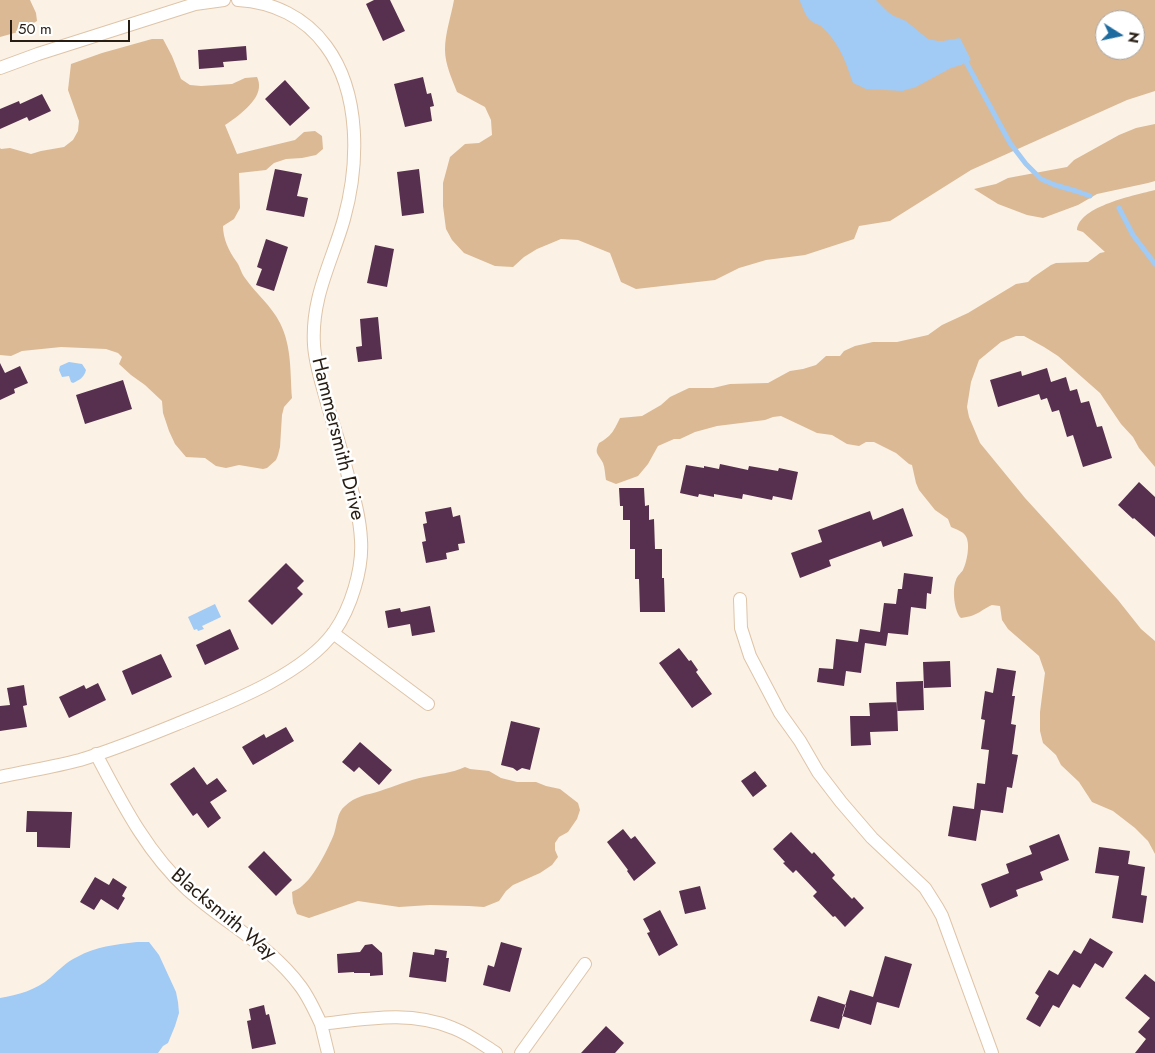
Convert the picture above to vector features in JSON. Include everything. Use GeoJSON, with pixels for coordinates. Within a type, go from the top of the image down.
{"type":"FeatureCollection","features":[{"type":"Feature","properties":{"kind":"street"},"geometry":{"type":"LineString","coordinates":[[0,68],[195,4],[224,0]]}},
{"type":"Feature","properties":{"kind":"street","name":"Hammersmith Drive"},"geometry":{"type":"LineString","coordinates":[[0,777],[73,762],[127,744],[214,709],[290,671],[308,660],[334,633],[345,613],[356,582],[362,539],[357,508],[320,379],[313,343],[318,294],[344,218],[353,176],[354,142],[350,107],[343,78],[336,61],[315,33],[304,23],[282,10],[263,4],[238,0]]}},
{"type":"Feature","properties":{"kind":"street"},"geometry":{"type":"LineString","coordinates":[[740,600],[741,628],[750,656],[780,713],[800,741],[818,772],[841,802],[872,838],[925,888],[937,907],[942,916],[992,1053]]}},
{"type":"Feature","properties":{"kind":"street"},"geometry":{"type":"LineString","coordinates":[[334,633],[428,704]]}},
{"type":"Feature","properties":{"kind":"street","name":"Blacksmith Way"},"geometry":{"type":"LineString","coordinates":[[96,754],[122,803],[160,861],[187,889],[279,962],[301,987],[321,1024],[328,1053]]}},
{"type":"Feature","properties":{"kind":"street"},"geometry":{"type":"LineString","coordinates":[[521,1053],[585,964]]}},
{"type":"Feature","properties":{"kind":"street"},"geometry":{"type":"LineString","coordinates":[[321,1024],[389,1017],[418,1018],[443,1024],[467,1034],[496,1053]]}},
{"type":"Feature","properties":{"kind":"shaded area"},"geometry":{"type":"Polygon","coordinates":[[[0,0],[30,0],[36,13],[37,21],[18,32],[0,37],[0,0]]]}},
{"type":"Feature","properties":{"kind":"shaded area"},"geometry":{"type":"Polygon","coordinates":[[[454,0],[1155,0],[1155,91],[1127,100],[971,170],[890,221],[859,226],[854,239],[805,255],[766,260],[739,268],[715,280],[636,289],[621,282],[610,253],[578,240],[561,239],[537,249],[513,267],[495,266],[464,253],[452,240],[446,229],[443,206],[443,183],[450,157],[465,144],[479,143],[492,135],[491,120],[485,107],[457,92],[445,55],[447,31],[454,0]]]}},
{"type":"Feature","properties":{"kind":"shaded area"},"geometry":{"type":"Polygon","coordinates":[[[152,39],[163,39],[181,79],[190,85],[232,84],[245,78],[257,77],[258,91],[252,103],[236,118],[225,125],[237,154],[295,140],[304,132],[315,131],[322,136],[323,149],[316,155],[286,159],[274,163],[266,170],[239,173],[240,208],[234,219],[223,226],[225,240],[242,274],[268,305],[280,323],[289,350],[292,398],[284,407],[282,415],[278,455],[276,460],[267,468],[239,465],[226,468],[216,466],[205,458],[186,457],[175,444],[169,431],[163,413],[162,401],[119,364],[122,357],[118,353],[106,349],[61,347],[22,351],[11,356],[0,355],[0,148],[10,148],[31,154],[64,147],[73,140],[78,131],[79,121],[68,90],[71,64],[152,39]]]}},
{"type":"Feature","properties":{"kind":"shaded area"},"geometry":{"type":"Polygon","coordinates":[[[1155,124],[1155,181],[1097,194],[1078,205],[1043,218],[1027,215],[998,204],[974,189],[996,184],[1008,178],[1067,167],[1074,160],[1119,135],[1136,128],[1155,124]]]}},
{"type":"Feature","properties":{"kind":"shaded area"},"geometry":{"type":"Polygon","coordinates":[[[1155,190],[1155,467],[1121,424],[1100,393],[1058,356],[1024,336],[1016,336],[1001,342],[979,360],[971,382],[967,407],[969,417],[980,443],[1025,498],[1118,600],[1141,629],[1155,641],[1155,854],[1148,841],[1135,828],[1113,811],[1092,802],[1079,782],[1061,765],[1056,755],[1043,743],[1040,731],[1040,712],[1045,673],[1039,656],[1008,629],[1002,620],[1000,606],[992,605],[975,615],[967,617],[961,618],[959,615],[954,600],[954,588],[966,562],[968,552],[967,538],[962,532],[951,527],[948,519],[935,510],[919,490],[912,465],[896,453],[874,442],[866,442],[859,446],[847,444],[832,435],[817,433],[781,416],[717,426],[695,432],[680,439],[674,439],[658,446],[648,464],[638,476],[616,484],[606,480],[604,465],[597,452],[599,443],[610,435],[620,418],[642,416],[661,405],[670,397],[689,388],[713,388],[730,384],[768,383],[790,371],[816,365],[826,356],[840,356],[844,351],[855,346],[873,342],[897,342],[928,335],[942,325],[968,313],[1016,284],[1028,282],[1051,265],[1056,263],[1088,262],[1100,253],[1105,252],[1083,232],[1077,230],[1080,222],[1087,214],[1110,203],[1155,190]]]}},
{"type":"Feature","properties":{"kind":"shaded area"},"geometry":{"type":"Polygon","coordinates":[[[465,767],[489,771],[501,778],[517,782],[536,782],[560,789],[578,803],[580,810],[577,819],[568,832],[559,837],[555,843],[558,857],[552,865],[540,873],[513,885],[499,901],[484,907],[430,905],[399,907],[358,901],[309,918],[297,914],[292,892],[307,882],[316,870],[334,834],[339,815],[345,806],[361,796],[465,767]]]}},
{"type":"Feature","properties":{"kind":"water"},"geometry":{"type":"Polygon","coordinates":[[[799,0],[876,0],[888,12],[906,21],[928,39],[943,41],[960,38],[971,60],[951,68],[914,88],[903,91],[866,89],[853,83],[844,58],[834,41],[821,26],[808,18],[799,0]]]}},
{"type":"Feature","properties":{"kind":"water"},"geometry":{"type":"Polygon","coordinates":[[[69,362],[82,364],[86,370],[83,377],[73,383],[69,376],[62,377],[59,370],[60,366],[69,362]]]}},
{"type":"Feature","properties":{"kind":"water"},"geometry":{"type":"Polygon","coordinates":[[[215,604],[221,617],[202,626],[204,629],[194,630],[188,617],[215,604]]]}},
{"type":"Feature","properties":{"kind":"water"},"geometry":{"type":"Polygon","coordinates":[[[149,942],[159,955],[176,992],[178,1002],[179,1013],[175,1026],[168,1043],[158,1053],[0,1053],[0,998],[20,994],[39,986],[69,961],[84,953],[106,946],[149,942]]]}},
{"type":"Feature","properties":{"kind":"building"},"geometry":{"type":"Polygon","coordinates":[[[374,0],[390,0],[405,31],[383,41],[366,4],[374,0]]]}},
{"type":"Feature","properties":{"kind":"building"},"geometry":{"type":"Polygon","coordinates":[[[246,46],[247,60],[223,62],[224,67],[199,69],[198,50],[246,46]]]}},
{"type":"Feature","properties":{"kind":"building"},"geometry":{"type":"Polygon","coordinates":[[[423,77],[427,94],[431,93],[434,106],[430,107],[432,121],[405,127],[394,84],[423,77]]]}},
{"type":"Feature","properties":{"kind":"building"},"geometry":{"type":"Polygon","coordinates":[[[285,80],[310,108],[290,126],[265,99],[285,80]]]}},
{"type":"Feature","properties":{"kind":"building"},"geometry":{"type":"Polygon","coordinates":[[[42,94],[51,111],[29,121],[27,117],[0,129],[0,109],[19,101],[20,104],[42,94]]]}},
{"type":"Feature","properties":{"kind":"building"},"geometry":{"type":"Polygon","coordinates":[[[275,169],[302,174],[297,196],[308,198],[304,217],[266,210],[275,169]]]}},
{"type":"Feature","properties":{"kind":"building"},"geometry":{"type":"Polygon","coordinates":[[[419,169],[424,213],[402,216],[397,172],[419,169]]]}},
{"type":"Feature","properties":{"kind":"building"},"geometry":{"type":"Polygon","coordinates":[[[266,239],[288,247],[274,291],[256,285],[262,269],[257,267],[266,239]]]}},
{"type":"Feature","properties":{"kind":"building"},"geometry":{"type":"Polygon","coordinates":[[[375,245],[394,249],[387,287],[367,283],[375,245]]]}},
{"type":"Feature","properties":{"kind":"building"},"geometry":{"type":"Polygon","coordinates":[[[378,317],[382,359],[358,362],[356,347],[362,346],[360,319],[378,317]]]}},
{"type":"Feature","properties":{"kind":"building"},"geometry":{"type":"Polygon","coordinates":[[[0,363],[5,373],[20,366],[28,383],[14,389],[15,393],[0,400],[0,363]]]}},
{"type":"Feature","properties":{"kind":"building"},"geometry":{"type":"Polygon","coordinates":[[[1047,368],[1051,382],[1066,377],[1070,391],[1077,389],[1081,403],[1089,401],[1097,427],[1102,426],[1112,458],[1083,467],[1073,435],[1067,437],[1059,410],[1052,412],[1047,398],[1041,400],[1039,394],[998,407],[990,380],[1021,371],[1022,376],[1047,368]]]}},
{"type":"Feature","properties":{"kind":"building"},"geometry":{"type":"Polygon","coordinates":[[[123,380],[132,409],[85,424],[76,395],[123,380]]]}},
{"type":"Feature","properties":{"kind":"building"},"geometry":{"type":"Polygon","coordinates":[[[720,464],[748,470],[749,466],[778,471],[779,468],[798,472],[792,500],[773,496],[772,500],[743,494],[742,499],[714,494],[714,497],[699,494],[698,497],[680,493],[686,465],[719,469],[720,464]]]}},
{"type":"Feature","properties":{"kind":"building"},"geometry":{"type":"Polygon","coordinates":[[[1139,482],[1155,497],[1155,537],[1118,505],[1139,482]]]}},
{"type":"Feature","properties":{"kind":"building"},"geometry":{"type":"Polygon","coordinates":[[[619,488],[644,488],[645,506],[649,505],[649,520],[654,519],[655,549],[662,549],[665,612],[640,612],[639,579],[635,579],[635,549],[630,549],[630,520],[623,520],[623,506],[620,506],[619,488]]]}},
{"type":"Feature","properties":{"kind":"building"},"geometry":{"type":"Polygon","coordinates":[[[451,507],[453,517],[460,515],[465,543],[458,544],[459,550],[446,553],[447,559],[426,563],[422,542],[426,541],[423,524],[427,523],[425,512],[451,507]]]}},
{"type":"Feature","properties":{"kind":"building"},"geometry":{"type":"Polygon","coordinates":[[[903,508],[913,536],[883,547],[881,541],[829,560],[831,566],[800,578],[791,553],[822,542],[818,530],[870,511],[873,520],[903,508]]]}},
{"type":"Feature","properties":{"kind":"building"},"geometry":{"type":"Polygon","coordinates":[[[286,563],[304,581],[297,588],[303,594],[272,625],[248,601],[286,563]]]}},
{"type":"Feature","properties":{"kind":"building"},"geometry":{"type":"Polygon","coordinates":[[[904,573],[933,577],[931,594],[927,593],[926,609],[911,607],[908,635],[888,633],[886,646],[865,643],[861,673],[846,671],[844,686],[817,682],[819,668],[833,669],[836,639],[858,642],[860,629],[880,632],[884,603],[896,604],[898,589],[902,589],[904,573]]]}},
{"type":"Feature","properties":{"kind":"building"},"geometry":{"type":"Polygon","coordinates":[[[430,606],[435,632],[412,636],[410,624],[388,628],[385,611],[400,608],[401,612],[430,606]]]}},
{"type":"Feature","properties":{"kind":"building"},"geometry":{"type":"Polygon","coordinates":[[[230,629],[239,649],[205,665],[196,645],[230,629]]]}},
{"type":"Feature","properties":{"kind":"building"},"geometry":{"type":"Polygon","coordinates":[[[679,648],[689,661],[691,660],[698,670],[696,672],[712,694],[692,708],[659,663],[679,648]]]}},
{"type":"Feature","properties":{"kind":"building"},"geometry":{"type":"Polygon","coordinates":[[[161,654],[172,677],[132,695],[122,671],[161,654]]]}},
{"type":"Feature","properties":{"kind":"building"},"geometry":{"type":"Polygon","coordinates":[[[950,661],[951,687],[924,688],[923,662],[950,661]]]}},
{"type":"Feature","properties":{"kind":"building"},"geometry":{"type":"Polygon","coordinates":[[[997,668],[1016,671],[1012,696],[1015,696],[1011,724],[1016,725],[1012,754],[1018,755],[1012,788],[1007,787],[1003,813],[974,809],[977,783],[985,784],[989,750],[981,749],[985,720],[981,719],[985,691],[993,693],[997,668]]]}},
{"type":"Feature","properties":{"kind":"building"},"geometry":{"type":"Polygon","coordinates":[[[923,681],[924,710],[897,711],[896,682],[923,681]]]}},
{"type":"Feature","properties":{"kind":"building"},"geometry":{"type":"Polygon","coordinates":[[[98,683],[106,700],[69,718],[59,697],[84,685],[86,689],[98,683]]]}},
{"type":"Feature","properties":{"kind":"building"},"geometry":{"type":"Polygon","coordinates":[[[24,685],[27,705],[23,706],[27,727],[0,731],[0,706],[10,705],[7,688],[24,685]]]}},
{"type":"Feature","properties":{"kind":"building"},"geometry":{"type":"Polygon","coordinates":[[[897,702],[898,731],[870,732],[871,745],[851,746],[850,716],[870,716],[869,703],[897,702]]]}},
{"type":"Feature","properties":{"kind":"building"},"geometry":{"type":"Polygon","coordinates":[[[511,721],[540,728],[530,770],[522,768],[517,771],[501,765],[511,721]]]}},
{"type":"Feature","properties":{"kind":"building"},"geometry":{"type":"Polygon","coordinates":[[[286,727],[294,741],[253,765],[242,747],[264,734],[266,738],[286,727]]]}},
{"type":"Feature","properties":{"kind":"building"},"geometry":{"type":"Polygon","coordinates":[[[360,742],[392,770],[379,785],[359,767],[354,772],[342,762],[360,742]]]}},
{"type":"Feature","properties":{"kind":"building"},"geometry":{"type":"Polygon","coordinates":[[[194,767],[207,785],[217,778],[227,791],[210,802],[221,818],[208,828],[197,813],[193,816],[170,784],[194,767]]]}},
{"type":"Feature","properties":{"kind":"building"},"geometry":{"type":"Polygon","coordinates":[[[755,771],[767,786],[753,797],[741,781],[755,771]]]}},
{"type":"Feature","properties":{"kind":"building"},"geometry":{"type":"Polygon","coordinates":[[[953,806],[981,810],[976,841],[948,836],[953,806]]]}},
{"type":"Feature","properties":{"kind":"building"},"geometry":{"type":"Polygon","coordinates":[[[27,811],[72,812],[70,848],[37,847],[37,832],[26,832],[27,811]]]}},
{"type":"Feature","properties":{"kind":"building"},"geometry":{"type":"Polygon","coordinates":[[[623,829],[631,839],[635,836],[656,863],[634,881],[607,842],[623,829]]]}},
{"type":"Feature","properties":{"kind":"building"},"geometry":{"type":"Polygon","coordinates":[[[791,832],[812,854],[814,852],[835,875],[832,878],[852,899],[854,897],[864,908],[845,927],[813,896],[817,892],[796,870],[793,873],[773,849],[791,832]]]}},
{"type":"Feature","properties":{"kind":"building"},"geometry":{"type":"Polygon","coordinates":[[[1059,834],[1069,860],[1040,872],[1043,880],[1016,890],[1018,896],[990,908],[981,884],[1009,873],[1006,864],[1032,854],[1029,846],[1059,834]]]}},
{"type":"Feature","properties":{"kind":"building"},"geometry":{"type":"Polygon","coordinates":[[[1099,847],[1130,851],[1128,864],[1145,867],[1141,895],[1147,896],[1143,923],[1112,918],[1119,876],[1095,873],[1099,847]]]}},
{"type":"Feature","properties":{"kind":"building"},"geometry":{"type":"Polygon","coordinates":[[[264,851],[292,880],[276,896],[248,867],[264,851]]]}},
{"type":"Feature","properties":{"kind":"building"},"geometry":{"type":"Polygon","coordinates":[[[95,877],[109,885],[113,878],[127,887],[122,896],[125,898],[118,910],[101,899],[94,910],[80,902],[95,877]]]}},
{"type":"Feature","properties":{"kind":"building"},"geometry":{"type":"Polygon","coordinates":[[[700,886],[706,909],[685,914],[679,891],[700,886]]]}},
{"type":"Feature","properties":{"kind":"building"},"geometry":{"type":"Polygon","coordinates":[[[660,910],[678,945],[659,956],[647,933],[650,932],[643,919],[660,910]]]}},
{"type":"Feature","properties":{"kind":"building"},"geometry":{"type":"Polygon","coordinates":[[[1090,938],[1113,952],[1103,968],[1095,963],[1080,988],[1073,984],[1059,1008],[1053,1005],[1040,1027],[1026,1019],[1039,996],[1035,993],[1049,970],[1058,975],[1074,950],[1081,954],[1090,938]]]}},
{"type":"Feature","properties":{"kind":"building"},"geometry":{"type":"Polygon","coordinates":[[[501,942],[522,948],[510,992],[483,985],[488,965],[494,967],[501,942]]]}},
{"type":"Feature","properties":{"kind":"building"},"geometry":{"type":"Polygon","coordinates":[[[372,944],[382,953],[383,975],[370,976],[370,973],[354,972],[338,973],[337,954],[360,952],[365,945],[372,944]]]}},
{"type":"Feature","properties":{"kind":"building"},"geometry":{"type":"Polygon","coordinates":[[[435,949],[447,951],[446,958],[449,958],[446,982],[409,977],[413,952],[434,955],[435,949]]]}},
{"type":"Feature","properties":{"kind":"building"},"geometry":{"type":"Polygon","coordinates":[[[885,956],[912,964],[899,1008],[877,1002],[871,1025],[842,1016],[850,990],[873,997],[885,956]]]}},
{"type":"Feature","properties":{"kind":"building"},"geometry":{"type":"Polygon","coordinates":[[[1145,974],[1155,982],[1155,1053],[1135,1053],[1146,1039],[1138,1032],[1150,1018],[1125,998],[1145,974]]]}},
{"type":"Feature","properties":{"kind":"building"},"geometry":{"type":"Polygon","coordinates":[[[818,996],[846,1005],[839,1029],[810,1021],[818,996]]]}},
{"type":"Feature","properties":{"kind":"building"},"geometry":{"type":"Polygon","coordinates":[[[264,1005],[266,1015],[269,1014],[276,1044],[252,1049],[247,1021],[251,1020],[249,1009],[264,1005]]]}},
{"type":"Feature","properties":{"kind":"building"},"geometry":{"type":"Polygon","coordinates":[[[606,1026],[624,1043],[615,1053],[581,1053],[606,1026]]]}},
{"type":"Feature","properties":{"kind":"waterway"},"geometry":{"type":"LineString","coordinates":[[966,62],[1010,143],[1026,164],[1041,179],[1090,196]]}},
{"type":"Feature","properties":{"kind":"waterway"},"geometry":{"type":"LineString","coordinates":[[1119,208],[1133,235],[1155,264]]}}]}
